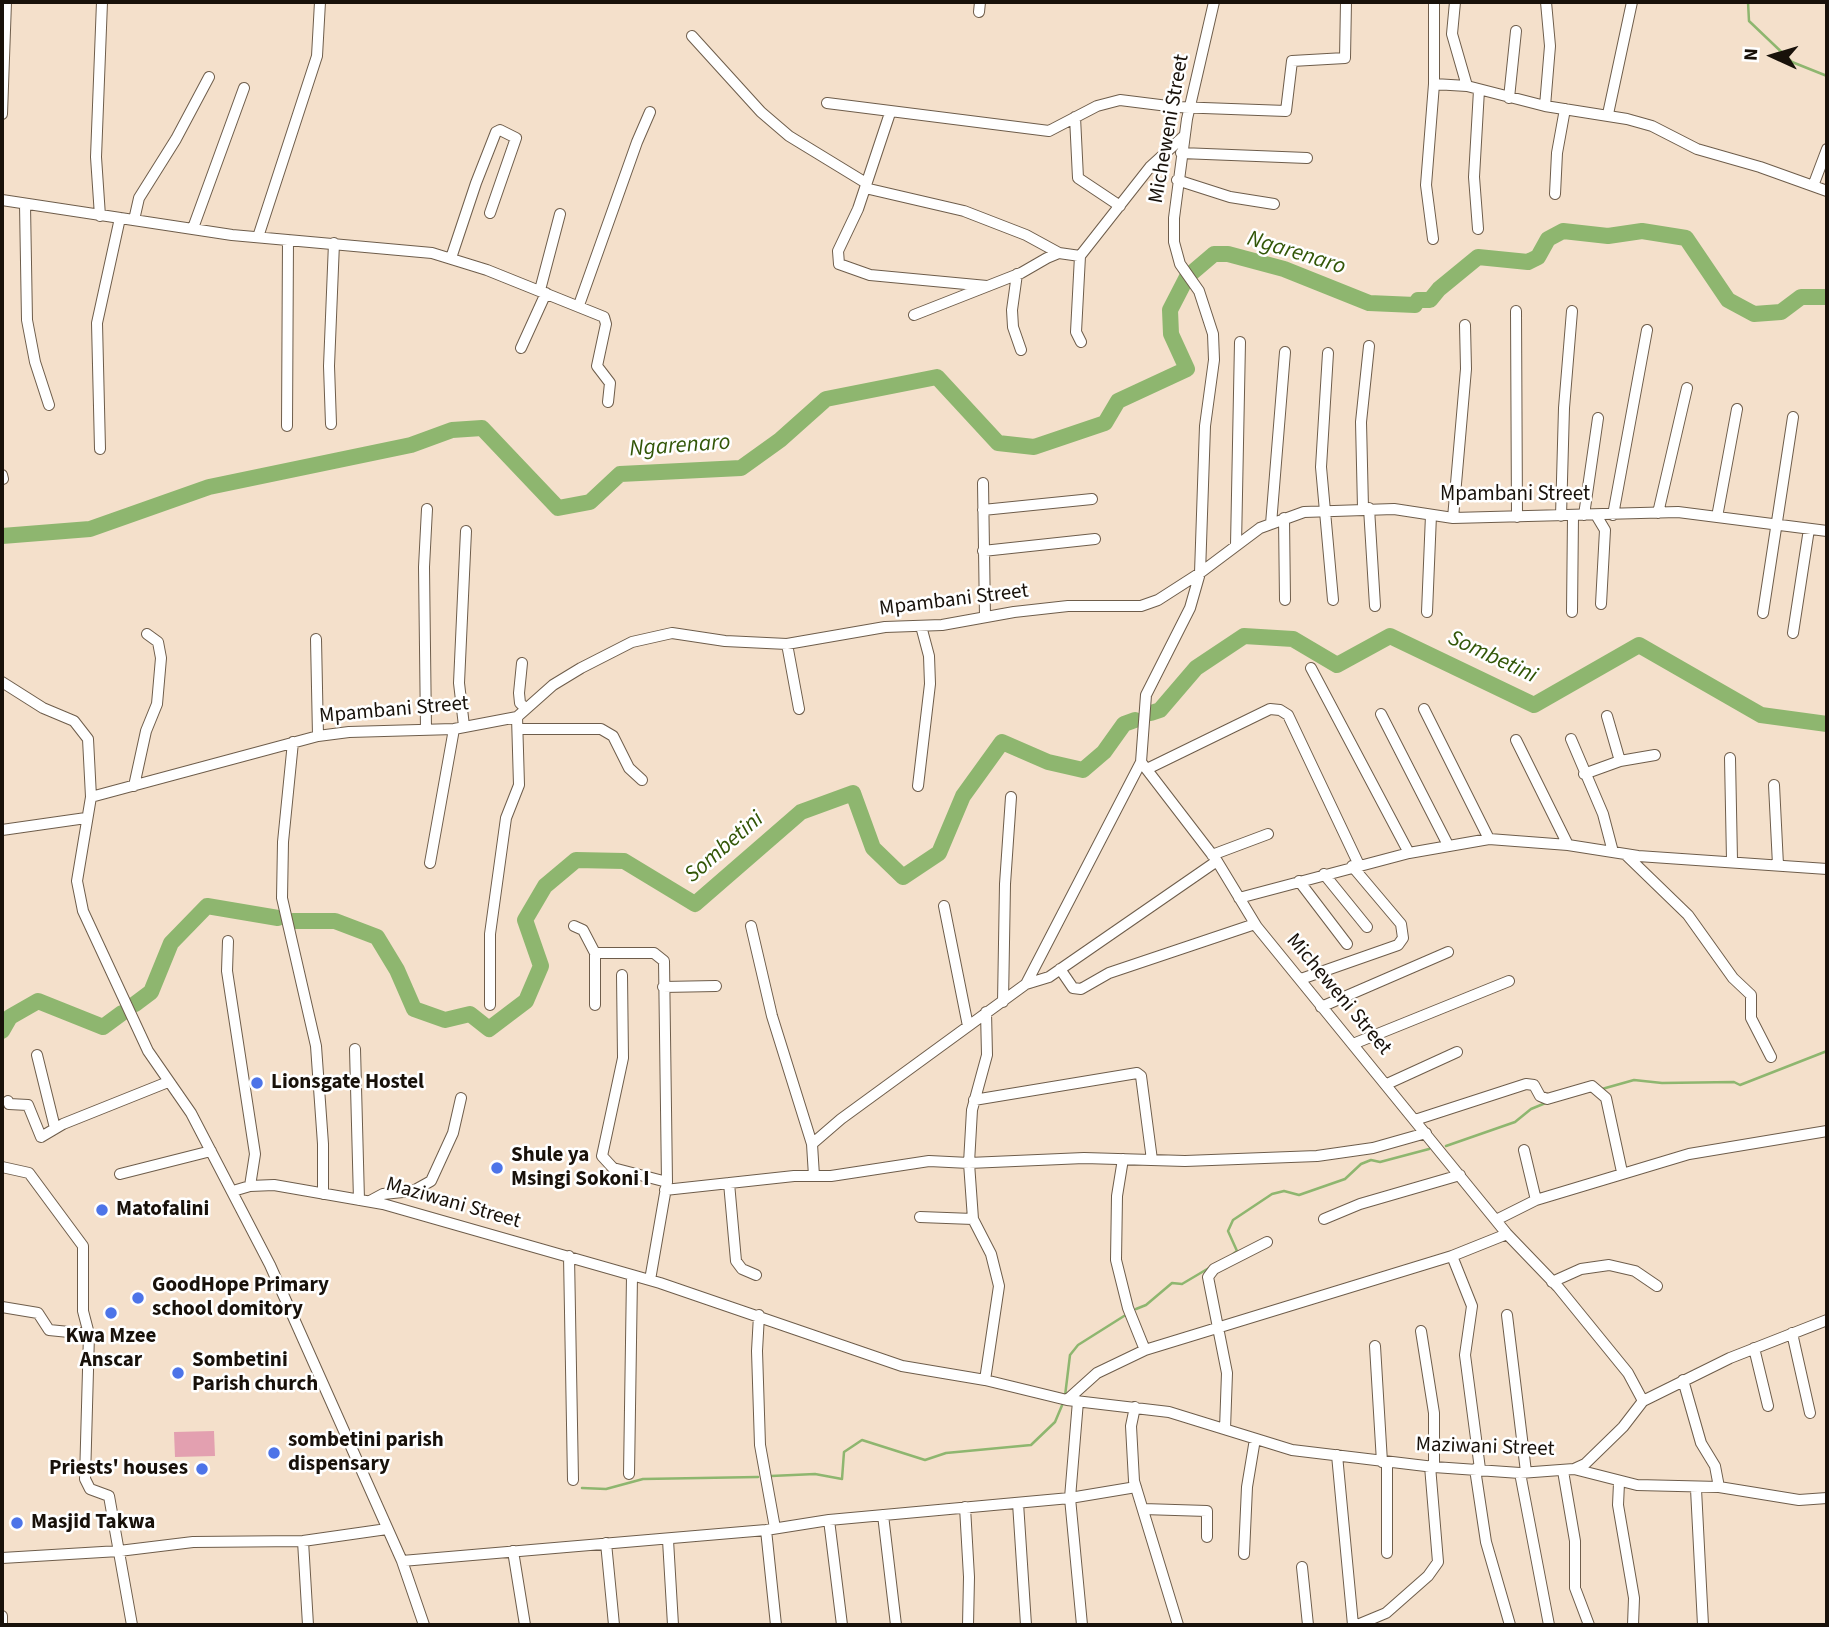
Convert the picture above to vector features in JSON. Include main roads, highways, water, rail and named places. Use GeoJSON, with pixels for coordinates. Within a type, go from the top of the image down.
{"type":"FeatureCollection","features":[{"type":"Feature","properties":{"kind":"waterway"},"geometry":{"type":"LineString","coordinates":[[1748,2],[1749,21],[1792,62],[1827,76]]}},
{"type":"Feature","properties":{"kind":"waterway","name":"Ngarenaro"},"geometry":{"type":"LineString","coordinates":[[2,536],[90,529],[209,487],[411,445],[452,430],[482,428],[558,508],[590,502],[620,474],[741,468],[780,440],[826,399],[937,377],[998,443],[1034,447],[1105,423],[1118,401],[1187,369],[1171,334],[1170,310],[1187,277],[1214,254],[1228,254],[1284,269],[1369,303],[1415,305],[1418,300],[1430,300],[1439,289],[1478,257],[1528,262],[1538,257],[1548,239],[1563,231],[1608,236],[1642,231],[1686,238],[1728,300],[1754,314],[1781,312],[1801,297],[1827,297]]}},
{"type":"Feature","properties":{"kind":"waterway","name":"Sombetini"},"geometry":{"type":"LineString","coordinates":[[1151,713],[1160,710],[1196,668],[1244,636],[1293,639],[1337,665],[1390,636],[1534,705],[1639,645],[1761,715],[1827,724]]}},
{"type":"Feature","properties":{"kind":"waterway","name":"Sombetini"},"geometry":{"type":"LineString","coordinates":[[293,921],[335,921],[377,937],[397,970],[414,1009],[445,1020],[470,1014],[489,1029],[526,1001],[541,966],[525,920],[545,886],[576,860],[624,861],[695,904],[801,812],[853,793],[873,848],[903,877],[939,853],[963,796],[1002,742],[1048,762],[1083,770],[1104,752],[1124,724],[1135,720]]}},
{"type":"Feature","properties":{"kind":"waterway","name":"Sombetini"},"geometry":{"type":"LineString","coordinates":[[135,1004],[151,992],[171,943],[207,906],[278,918]]}},
{"type":"Feature","properties":{"kind":"waterway","name":"Sombetini"},"geometry":{"type":"LineString","coordinates":[[2,1031],[10,1017],[38,1001],[103,1027],[122,1013]]}},
{"type":"Feature","properties":{"kind":"waterway"},"geometry":{"type":"LineString","coordinates":[[1602,1089],[1634,1080],[1662,1083],[1734,1082],[1740,1085],[1827,1051]]}},
{"type":"Feature","properties":{"kind":"waterway"},"geometry":{"type":"LineString","coordinates":[[1446,1146],[1515,1122],[1531,1109],[1548,1102]]}},
{"type":"Feature","properties":{"kind":"waterway"},"geometry":{"type":"LineString","coordinates":[[1233,1254],[1237,1251],[1228,1231],[1233,1220],[1272,1194],[1284,1191],[1299,1195],[1345,1179],[1361,1164],[1371,1160],[1380,1162],[1429,1149]]}},
{"type":"Feature","properties":{"kind":"waterway"},"geometry":{"type":"LineString","coordinates":[[1136,1309],[1146,1305],[1172,1283],[1182,1284],[1209,1268]]}},
{"type":"Feature","properties":{"kind":"waterway"},"geometry":{"type":"LineString","coordinates":[[1065,1396],[1070,1355],[1078,1345],[1124,1316]]}},
{"type":"Feature","properties":{"kind":"waterway"},"geometry":{"type":"LineString","coordinates":[[771,1476],[815,1474],[842,1479],[844,1452],[862,1440],[925,1460],[946,1453],[1031,1445],[1055,1422],[1063,1403]]}},
{"type":"Feature","properties":{"kind":"waterway"},"geometry":{"type":"LineString","coordinates":[[582,1488],[606,1489],[643,1479],[758,1477]]}},
{"type":"Feature","properties":{"kind":"place","name":"Lionsgate Hostel"},"geometry":{"type":"Point","coordinates":[257,1083]}},
{"type":"Feature","properties":{"kind":"place","name":"Shule ya Msingi Sokoni I"},"geometry":{"type":"Point","coordinates":[497,1168]}},
{"type":"Feature","properties":{"kind":"place","name":"Matofalini"},"geometry":{"type":"Point","coordinates":[102,1210]}},
{"type":"Feature","properties":{"kind":"place","name":"GoodHope Primary school domitory"},"geometry":{"type":"Point","coordinates":[138,1298]}},
{"type":"Feature","properties":{"kind":"place","name":"Kwa Mzee Anscar"},"geometry":{"type":"Point","coordinates":[111,1313]}},
{"type":"Feature","properties":{"kind":"place","name":"Sombetini Parish church"},"geometry":{"type":"Point","coordinates":[178,1373]}},
{"type":"Feature","properties":{"kind":"place","name":"sombetini parish dispensary"},"geometry":{"type":"Point","coordinates":[274,1453]}},
{"type":"Feature","properties":{"kind":"place","name":"Priests' houses"},"geometry":{"type":"Point","coordinates":[202,1469]}},
{"type":"Feature","properties":{"kind":"place","name":"Masjid Takwa"},"geometry":{"type":"Point","coordinates":[17,1523]}}]}
